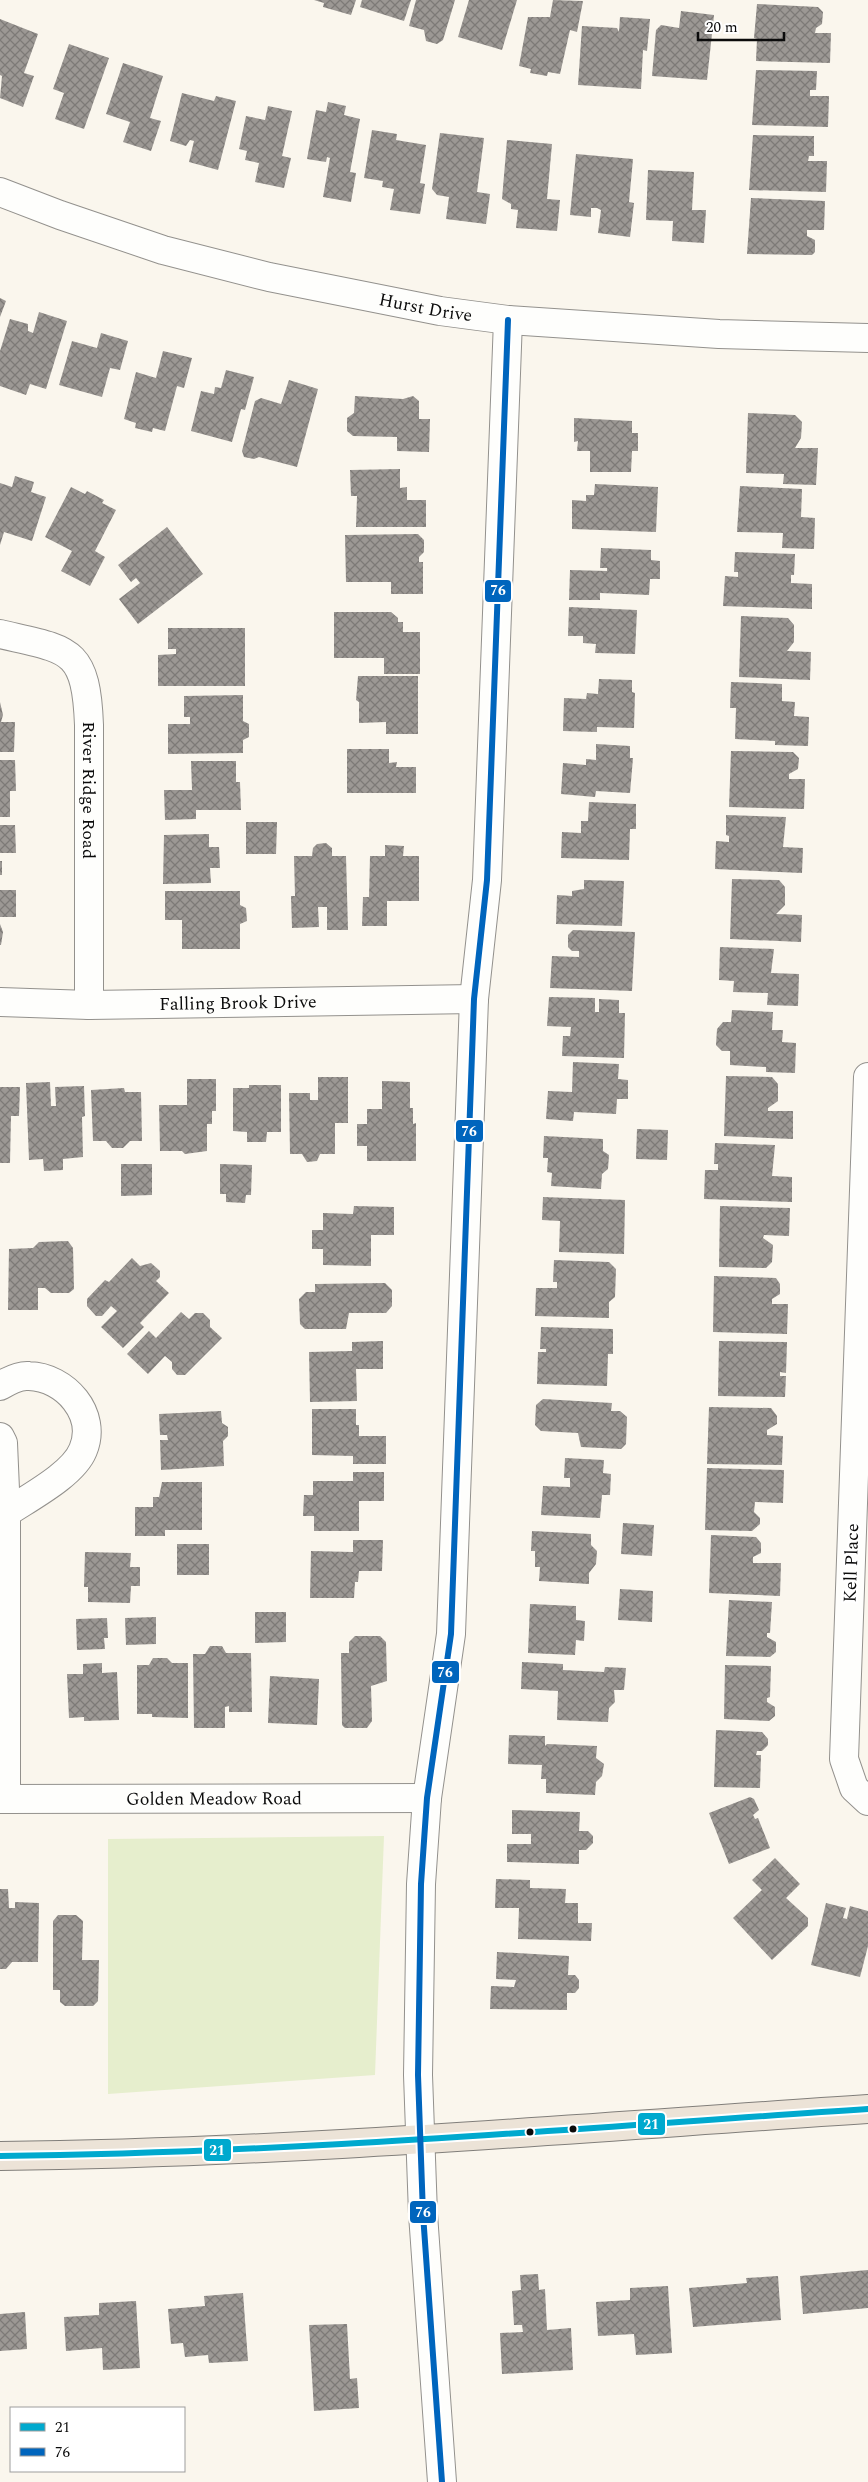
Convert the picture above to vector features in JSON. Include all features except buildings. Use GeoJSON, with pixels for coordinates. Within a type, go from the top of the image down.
{"type":"FeatureCollection","features":[{"type":"Feature","properties":{"kind":"main road"},"geometry":{"type":"LineString","coordinates":[[0,2156],[119,2154],[420,2138],[868,2109]]}},
{"type":"Feature","properties":{"kind":"street","name":"Hurst Drive"},"geometry":{"type":"LineString","coordinates":[[0,192],[114,234],[218,264],[375,299],[508,320],[719,334],[868,338]]}},
{"type":"Feature","properties":{"kind":"street"},"geometry":{"type":"LineString","coordinates":[[442,2482],[423,2214],[420,2138],[418,2064],[420,1913],[427,1798],[451,1634],[474,999],[487,880],[508,320]]}},
{"type":"Feature","properties":{"kind":"street","name":"River Ridge Road"},"geometry":{"type":"LineString","coordinates":[[0,634],[62,650],[73,659],[85,685],[88,725],[89,1005]]}},
{"type":"Feature","properties":{"kind":"street","name":"Falling Brook Drive"},"geometry":{"type":"LineString","coordinates":[[0,1002],[89,1005],[474,999]]}},
{"type":"Feature","properties":{"kind":"street","name":"Kell Place"},"geometry":{"type":"LineString","coordinates":[[868,1077],[865,1280],[844,1759],[854,1788],[868,1801]]}},
{"type":"Feature","properties":{"kind":"street"},"geometry":{"type":"LineString","coordinates":[[0,1386],[27,1376],[54,1381],[73,1396],[80,1406],[86,1432],[83,1451],[72,1467],[6,1513]]}},
{"type":"Feature","properties":{"kind":"street"},"geometry":{"type":"LineString","coordinates":[[0,1436],[3,1443],[6,1513],[3,1798]]}},
{"type":"Feature","properties":{"kind":"street","name":"Golden Meadow Road"},"geometry":{"type":"LineString","coordinates":[[3,1798],[427,1798]]}},
{"type":"Feature","properties":{"kind":"green space"},"geometry":{"type":"Polygon","coordinates":[[[384,1836],[375,2075],[108,2094],[108,1839],[384,1836]]]}},
{"type":"Feature","properties":{"kind":"transit line","name":"76"},"geometry":{"type":"LineString","coordinates":[[442,2482],[423,2214],[418,2075],[421,1884],[427,1798],[451,1634],[474,999],[487,880],[508,320]]}},
{"type":"Feature","properties":{"kind":"transit line","name":"21"},"geometry":{"type":"LineString","coordinates":[[0,2156],[109,2154],[326,2145],[868,2109]]}}]}
